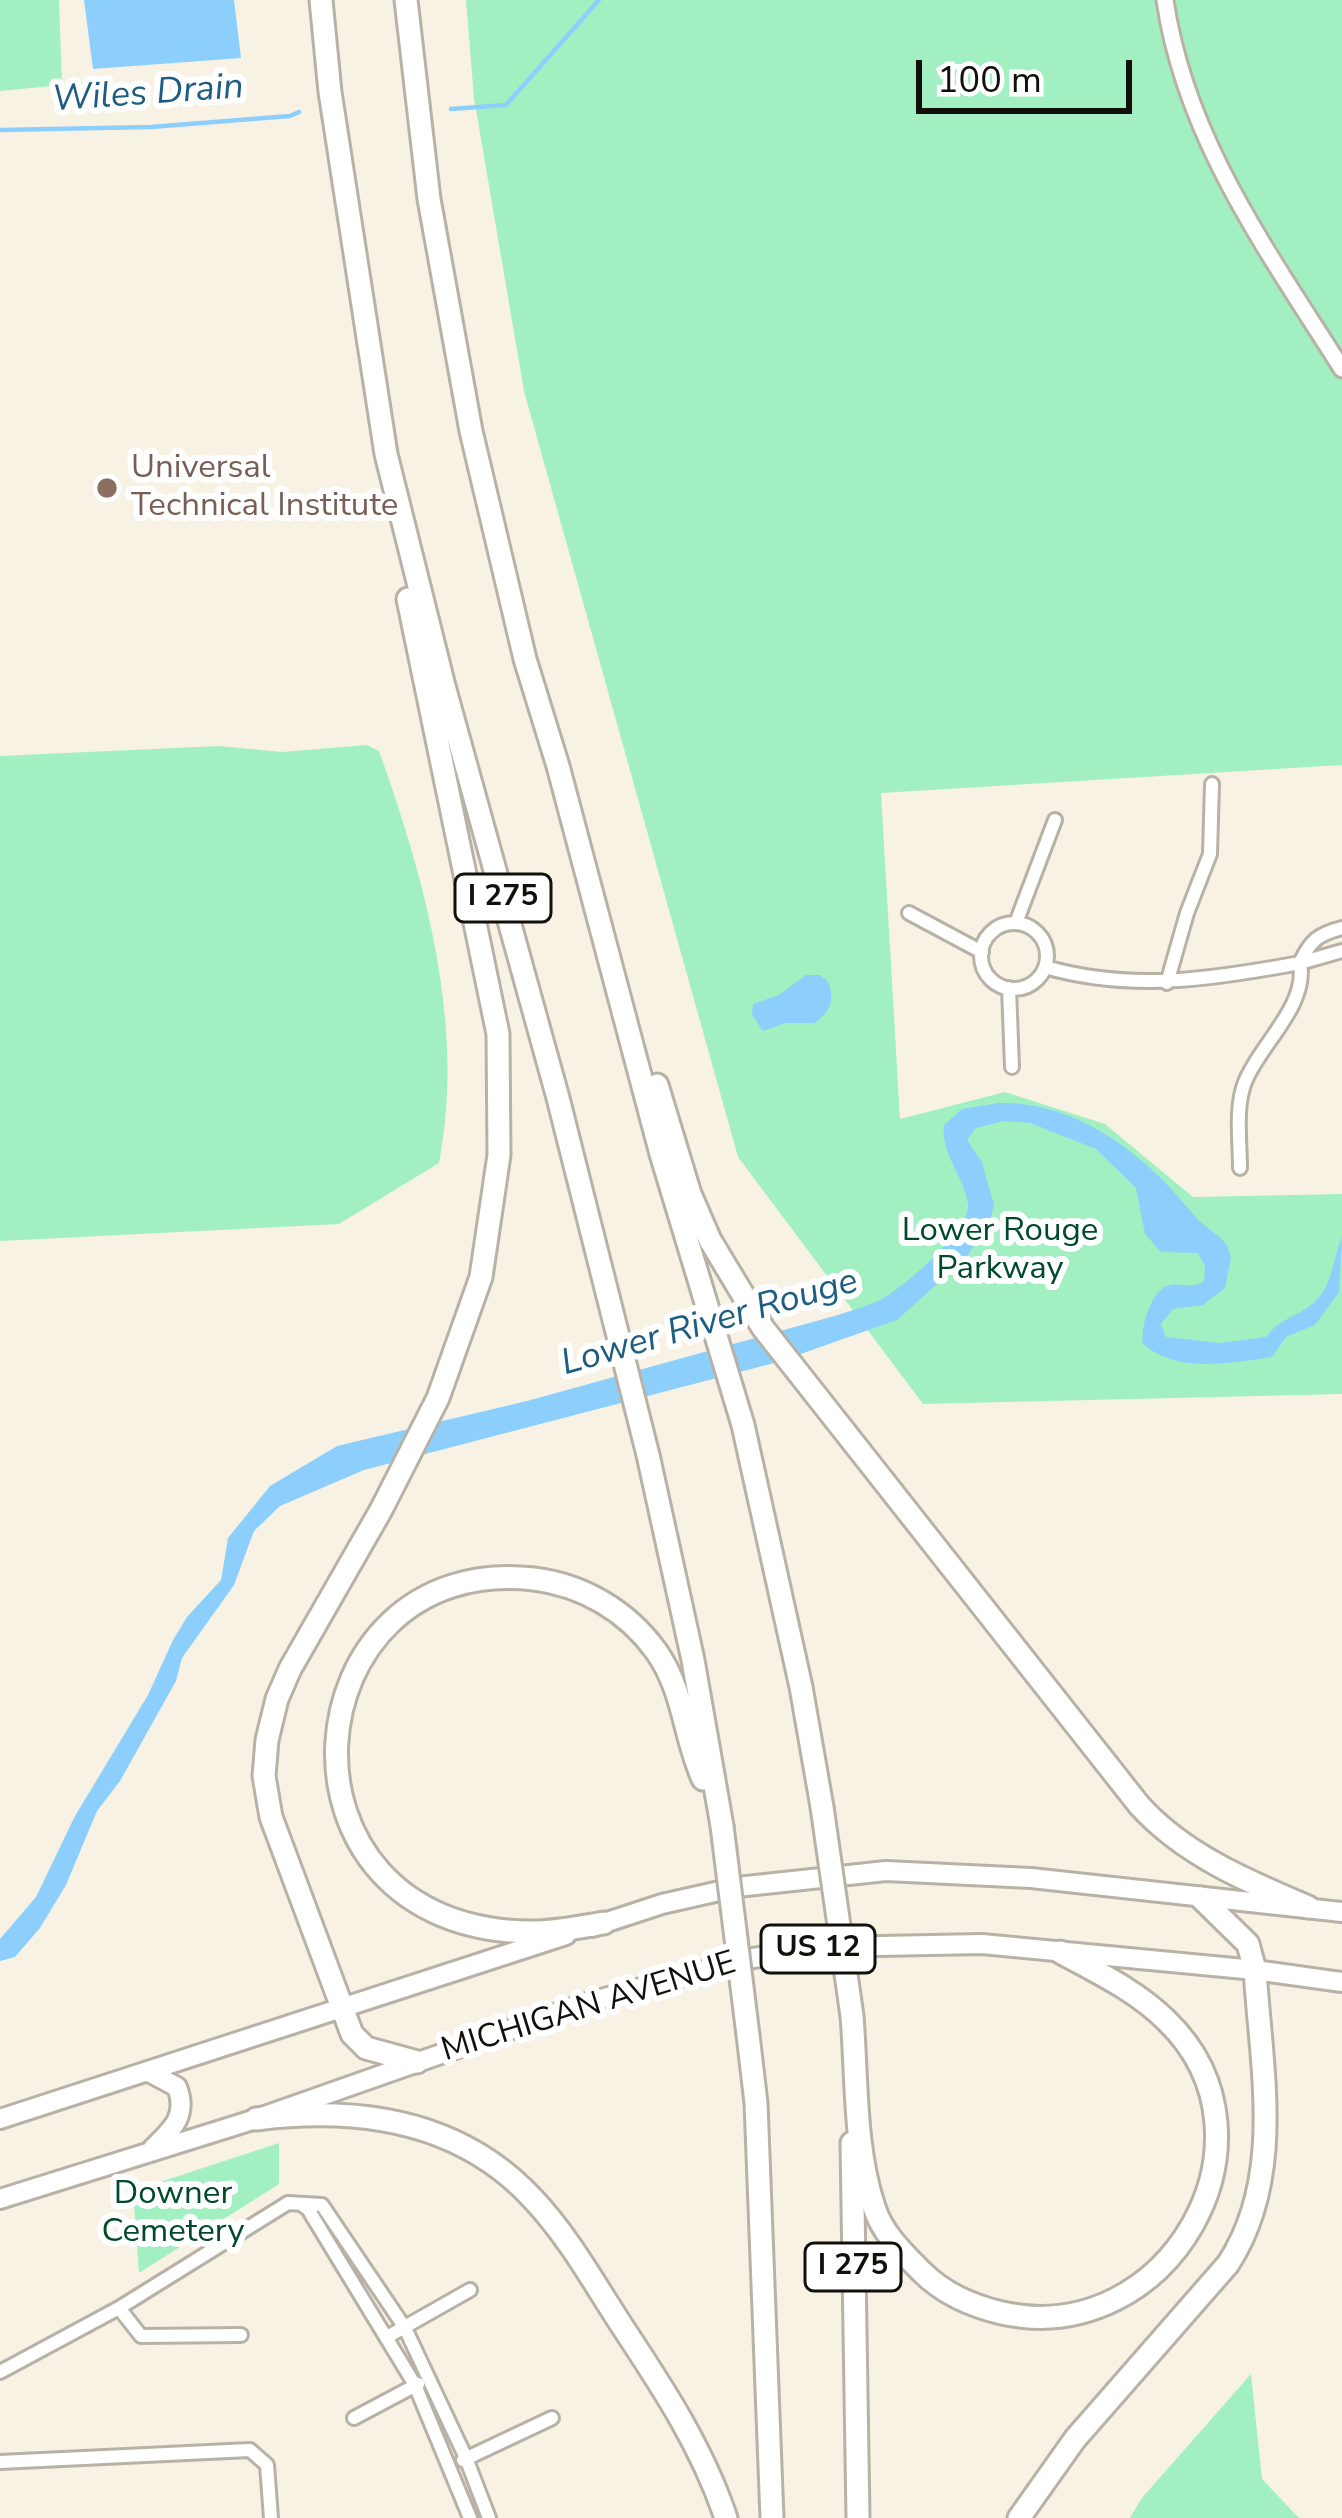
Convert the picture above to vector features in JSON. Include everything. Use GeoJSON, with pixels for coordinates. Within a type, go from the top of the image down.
{"type":"FeatureCollection","features":[{"type":"Feature","properties":{"kind":"highway","name":"I 275"},"geometry":{"type":"LineString","coordinates":[[321,0],[361,311],[395,494],[558,1098],[648,1455],[693,1660],[720,1820],[757,2124],[772,2518]]}},
{"type":"Feature","properties":{"kind":"highway","name":"I 275"},"geometry":{"type":"LineString","coordinates":[[406,0],[429,199],[471,430],[525,659],[743,1424],[797,1667],[851,2016],[858,2518]]}},
{"type":"Feature","properties":{"kind":"highway"},"geometry":{"type":"LineString","coordinates":[[395,494],[404,580],[498,1034],[500,1155],[481,1277],[438,1398],[382,1510],[290,1669],[272,1716],[264,1776],[272,1817],[352,2034],[366,2048],[417,2062]]}},
{"type":"Feature","properties":{"kind":"highway"},"geometry":{"type":"LineString","coordinates":[[558,766],[592,859],[690,1194],[726,1271],[763,1328],[1148,1815],[1207,1860],[1308,1907]]}},
{"type":"Feature","properties":{"kind":"highway"},"geometry":{"type":"LineString","coordinates":[[604,1923],[530,1932],[462,1921],[412,1898],[368,1854],[340,1795],[334,1740],[349,1684],[367,1652],[394,1621],[441,1592],[490,1578],[545,1580],[620,1611],[658,1654],[671,1678],[720,1820]]}},
{"type":"Feature","properties":{"kind":"highway"},"geometry":{"type":"LineString","coordinates":[[1019,2518],[1075,2440],[1202,2297],[1242,2243],[1258,2201],[1265,2156],[1255,1970],[1248,1944],[1201,1898]]}},
{"type":"Feature","properties":{"kind":"highway"},"geometry":{"type":"LineString","coordinates":[[851,2016],[865,2162],[874,2207],[887,2233],[935,2285],[979,2308],[1023,2318],[1065,2318],[1136,2289],[1179,2248],[1192,2229],[1210,2181],[1214,2127],[1203,2078],[1168,2022],[1112,1980],[1060,1952]]}},
{"type":"Feature","properties":{"kind":"highway"},"geometry":{"type":"LineString","coordinates":[[256,2119],[338,2113],[394,2120],[448,2138],[506,2173],[549,2217],[665,2392],[707,2466],[725,2518]]}},
{"type":"Feature","properties":{"kind":"main road","name":"US 12"},"geometry":{"type":"LineString","coordinates":[[0,2119],[604,1923],[737,1887],[886,1871],[1031,1878],[1342,1912]]}},
{"type":"Feature","properties":{"kind":"main road","name":"MICHIGAN AVENUE"},"geometry":{"type":"LineString","coordinates":[[0,2199],[256,2119],[583,2004],[746,1959],[829,1947],[982,1944],[1342,1982]]}},
{"type":"Feature","properties":{"kind":"main road"},"geometry":{"type":"LineString","coordinates":[[147,2072],[177,2087],[182,2107],[176,2127],[150,2151]]}},
{"type":"Feature","properties":{"kind":"street"},"geometry":{"type":"LineString","coordinates":[[1165,0],[1186,94],[1213,155],[1342,369]]}},
{"type":"Feature","properties":{"kind":"street"},"geometry":{"type":"LineString","coordinates":[[1167,983],[1210,854],[1212,784]]}},
{"type":"Feature","properties":{"kind":"street"},"geometry":{"type":"LineString","coordinates":[[1016,923],[1055,820]]}},
{"type":"Feature","properties":{"kind":"street"},"geometry":{"type":"LineString","coordinates":[[909,913],[982,952]]}},
{"type":"Feature","properties":{"kind":"street"},"geometry":{"type":"LineString","coordinates":[[1016,923],[1042,937],[1047,956],[1045,967],[1031,984],[1009,988],[985,971],[982,952],[989,934],[1016,923]]}},
{"type":"Feature","properties":{"kind":"street"},"geometry":{"type":"LineString","coordinates":[[1240,1168],[1243,1087],[1293,1001],[1309,943],[1342,928]]}},
{"type":"Feature","properties":{"kind":"street"},"geometry":{"type":"LineString","coordinates":[[1045,967],[1099,980],[1167,983],[1216,979],[1342,951]]}},
{"type":"Feature","properties":{"kind":"street"},"geometry":{"type":"LineString","coordinates":[[1009,988],[1012,1067]]}},
{"type":"Feature","properties":{"kind":"street"},"geometry":{"type":"LineString","coordinates":[[0,2372],[119,2308],[288,2203],[322,2205],[405,2328],[489,2518]]}},
{"type":"Feature","properties":{"kind":"street"},"geometry":{"type":"LineString","coordinates":[[300,2204],[308,2209],[415,2386],[470,2518]]}},
{"type":"Feature","properties":{"kind":"street"},"geometry":{"type":"LineString","coordinates":[[387,2337],[470,2290]]}},
{"type":"Feature","properties":{"kind":"street"},"geometry":{"type":"LineString","coordinates":[[119,2308],[141,2336],[241,2335]]}},
{"type":"Feature","properties":{"kind":"street"},"geometry":{"type":"LineString","coordinates":[[354,2417],[430,2379]]}},
{"type":"Feature","properties":{"kind":"street"},"geometry":{"type":"LineString","coordinates":[[451,2466],[552,2418]]}},
{"type":"Feature","properties":{"kind":"street"},"geometry":{"type":"LineString","coordinates":[[0,2462],[250,2450],[267,2465],[271,2513]]}},
{"type":"Feature","properties":{"kind":"green space"},"geometry":{"type":"Polygon","coordinates":[[[0,0],[59,0],[62,85],[0,91],[0,0]]]}},
{"type":"Feature","properties":{"kind":"green space","name":"Lower Rouge Parkway"},"geometry":{"type":"Polygon","coordinates":[[[466,0],[1342,0],[1342,765],[881,793],[900,1119],[1005,1092],[1105,1124],[1193,1197],[1342,1194],[1342,1394],[923,1404],[738,1157],[524,391],[474,98],[466,0]]]}},
{"type":"Feature","properties":{"kind":"green space"},"geometry":{"type":"Polygon","coordinates":[[[367,745],[379,751],[396,800],[436,954],[447,1059],[439,1163],[339,1224],[0,1241],[0,756],[219,746],[282,752],[367,745]]]}},
{"type":"Feature","properties":{"kind":"green space","name":"Downer Cemetery"},"geometry":{"type":"Polygon","coordinates":[[[279,2143],[279,2184],[139,2273],[133,2191],[279,2143]]]}},
{"type":"Feature","properties":{"kind":"green space"},"geometry":{"type":"Polygon","coordinates":[[[1251,2374],[1262,2479],[1299,2518],[1130,2518],[1141,2499],[1251,2374]]]}},
{"type":"Feature","properties":{"kind":"water"},"geometry":{"type":"Polygon","coordinates":[[[84,0],[234,0],[241,58],[93,69],[84,0]]]}},
{"type":"Feature","properties":{"kind":"water"},"geometry":{"type":"Polygon","coordinates":[[[806,975],[827,980],[828,1009],[814,1023],[786,1023],[763,1031],[752,1015],[753,1004],[779,995],[806,975]]]}},
{"type":"Feature","properties":{"kind":"water"},"geometry":{"type":"Polygon","coordinates":[[[999,1103],[1056,1111],[1108,1136],[1154,1172],[1227,1245],[1231,1258],[1225,1288],[1203,1305],[1173,1309],[1161,1324],[1166,1337],[1220,1343],[1266,1337],[1321,1295],[1342,1237],[1339,1292],[1315,1325],[1286,1337],[1272,1357],[1205,1364],[1172,1360],[1143,1344],[1147,1313],[1165,1287],[1204,1281],[1205,1266],[1198,1253],[1161,1252],[1145,1234],[1136,1188],[1096,1149],[1030,1123],[1004,1121],[976,1128],[967,1140],[982,1162],[994,1205],[991,1217],[966,1258],[897,1320],[778,1362],[364,1470],[280,1506],[254,1531],[234,1585],[182,1658],[176,1681],[120,1781],[97,1811],[66,1885],[40,1928],[15,1957],[0,1961],[0,1939],[36,1897],[75,1816],[148,1695],[187,1617],[221,1580],[228,1538],[270,1486],[337,1446],[527,1401],[882,1299],[934,1256],[966,1215],[966,1194],[945,1145],[944,1125],[962,1109],[999,1103]]]}},
{"type":"Feature","properties":{"kind":"waterway","name":"Wiles Drain"},"geometry":{"type":"LineString","coordinates":[[451,109],[506,105],[599,0]]}},
{"type":"Feature","properties":{"kind":"waterway","name":"Wiles Drain"},"geometry":{"type":"LineString","coordinates":[[0,130],[151,127],[299,112]]}},
{"type":"Feature","properties":{"kind":"place","name":"Universal Technical Institute"},"geometry":{"type":"Point","coordinates":[107,488]}},
{"type":"Feature","properties":{"kind":"water label","name":"Lower River Rouge"},"geometry":{"type":"Point","coordinates":[710,1324]}}]}
